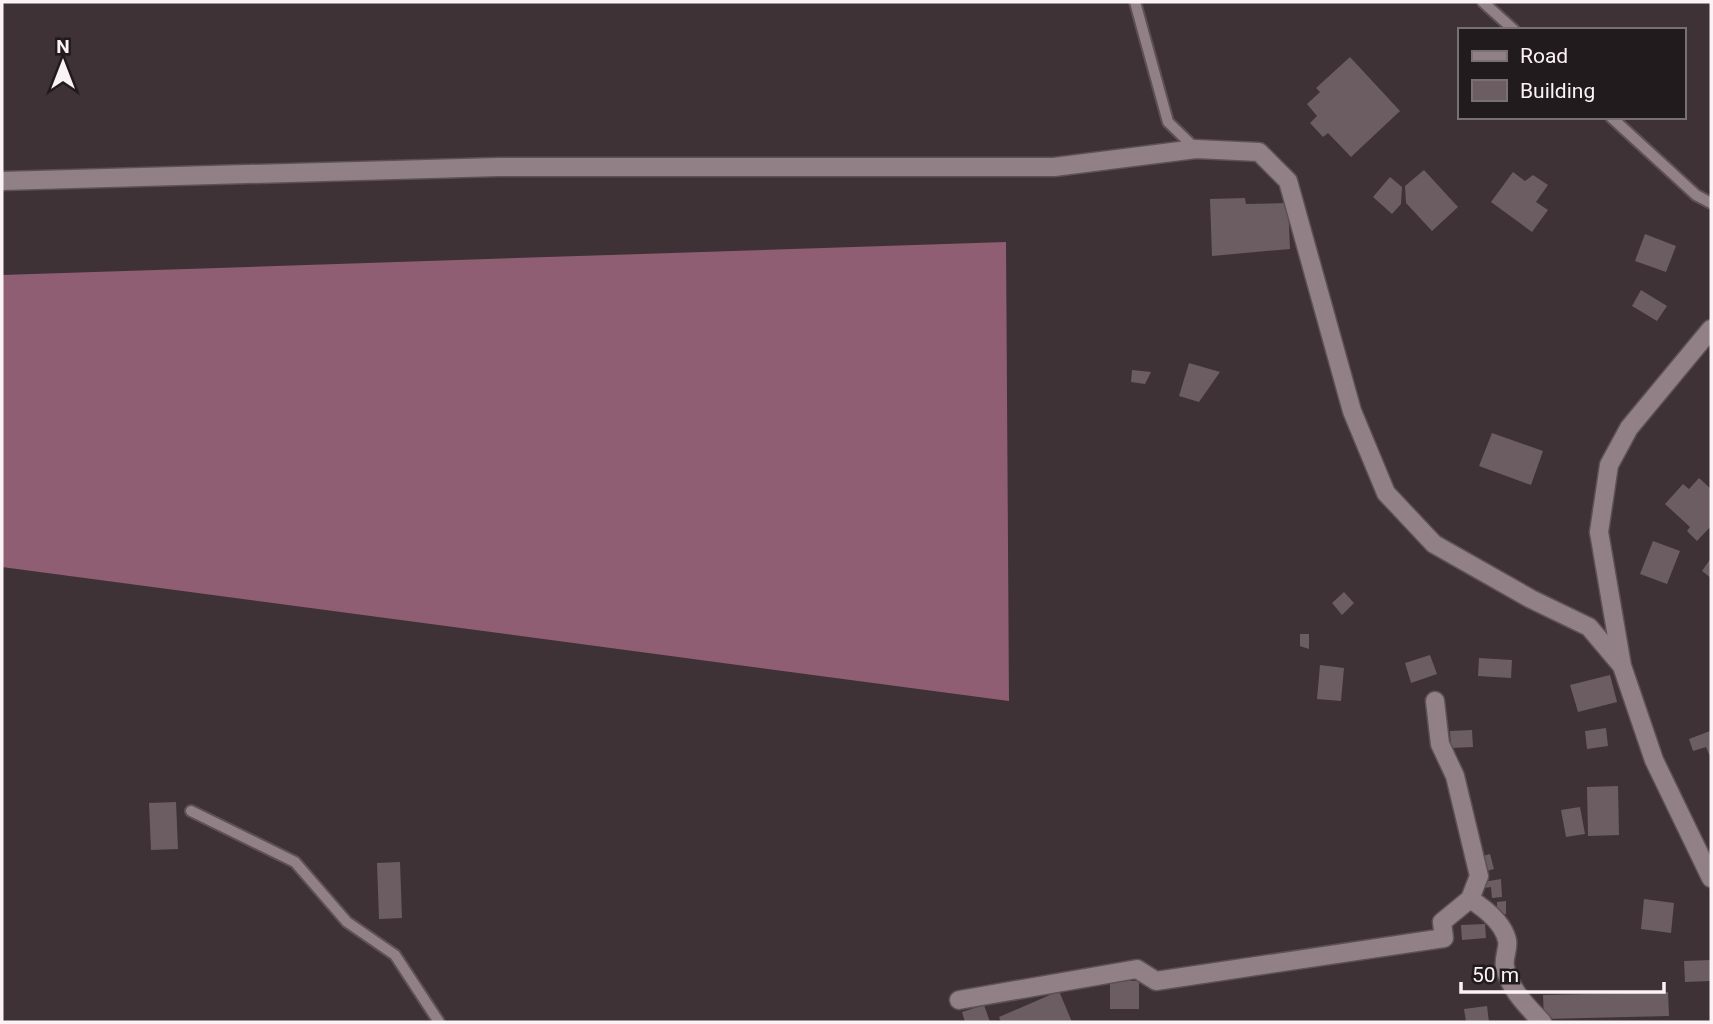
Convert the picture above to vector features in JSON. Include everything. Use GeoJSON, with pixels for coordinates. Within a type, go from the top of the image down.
{"type":"FeatureCollection","features":[{"type":"Feature","properties":{"kind":"street"},"geometry":{"type":"LineString","coordinates":[[2,181],[498,167],[1054,167],[1196,149],[1259,152],[1289,181],[1352,411],[1386,493],[1434,544],[1531,599],[1589,627],[1622,666]]}},
{"type":"Feature","properties":{"kind":"street"},"geometry":{"type":"LineString","coordinates":[[1711,329],[1629,428],[1609,465],[1599,532],[1622,666],[1654,760],[1711,878]]}},
{"type":"Feature","properties":{"kind":"street"},"geometry":{"type":"LineString","coordinates":[[959,1000],[1138,970],[1156,981],[1444,938],[1442,922],[1470,899],[1479,876],[1455,776],[1440,744],[1435,701]]}},
{"type":"Feature","properties":{"kind":"street"},"geometry":{"type":"LineString","coordinates":[[1470,899],[1487,909],[1500,926],[1507,940],[1504,966],[1514,990],[1542,1022]]}},
{"type":"Feature","properties":{"kind":"lane"},"geometry":{"type":"LineString","coordinates":[[1135,2],[1168,122],[1196,149]]}},
{"type":"Feature","properties":{"kind":"lane"},"geometry":{"type":"LineString","coordinates":[[1483,2],[1512,28]]}},
{"type":"Feature","properties":{"kind":"lane"},"geometry":{"type":"LineString","coordinates":[[1613,119],[1696,195],[1711,202]]}},
{"type":"Feature","properties":{"kind":"lane"},"geometry":{"type":"LineString","coordinates":[[191,811],[295,862],[347,922],[395,956],[439,1022]]}},
{"type":"Feature","properties":{"kind":"shaded area"},"geometry":{"type":"Polygon","coordinates":[[[1006,242],[1009,701],[2,567],[2,275],[1006,242]]]}},
{"type":"Feature","properties":{"kind":"building"},"geometry":{"type":"Polygon","coordinates":[[[1350,57],[1400,111],[1351,157],[1328,133],[1323,137],[1310,123],[1317,116],[1307,104],[1320,92],[1316,88],[1350,57]]]}},
{"type":"Feature","properties":{"kind":"building"},"geometry":{"type":"Polygon","coordinates":[[[1424,170],[1458,207],[1432,231],[1406,203],[1405,186],[1424,170]]]}},
{"type":"Feature","properties":{"kind":"building"},"geometry":{"type":"Polygon","coordinates":[[[1513,172],[1525,181],[1533,175],[1548,185],[1536,202],[1548,210],[1532,232],[1491,202],[1513,172]]]}},
{"type":"Feature","properties":{"kind":"building"},"geometry":{"type":"Polygon","coordinates":[[[1390,177],[1402,187],[1401,204],[1392,214],[1373,197],[1390,177]]]}},
{"type":"Feature","properties":{"kind":"building"},"geometry":{"type":"Polygon","coordinates":[[[1245,198],[1246,204],[1288,203],[1290,249],[1212,256],[1210,199],[1245,198]]]}},
{"type":"Feature","properties":{"kind":"building"},"geometry":{"type":"Polygon","coordinates":[[[1645,234],[1676,246],[1666,272],[1635,261],[1645,234]]]}},
{"type":"Feature","properties":{"kind":"building"},"geometry":{"type":"Polygon","coordinates":[[[1641,290],[1667,306],[1657,321],[1632,306],[1641,290]]]}},
{"type":"Feature","properties":{"kind":"building"},"geometry":{"type":"Polygon","coordinates":[[[1189,363],[1220,372],[1199,402],[1179,396],[1189,363]]]}},
{"type":"Feature","properties":{"kind":"building"},"geometry":{"type":"Polygon","coordinates":[[[1132,370],[1151,372],[1145,384],[1131,382],[1132,370]]]}},
{"type":"Feature","properties":{"kind":"building"},"geometry":{"type":"Polygon","coordinates":[[[1492,433],[1543,451],[1531,485],[1479,466],[1492,433]]]}},
{"type":"Feature","properties":{"kind":"building"},"geometry":{"type":"Polygon","coordinates":[[[1699,478],[1711,489],[1711,526],[1697,541],[1687,531],[1690,527],[1665,504],[1683,484],[1689,489],[1699,478]]]}},
{"type":"Feature","properties":{"kind":"building"},"geometry":{"type":"Polygon","coordinates":[[[1653,541],[1680,551],[1667,584],[1640,574],[1653,541]]]}},
{"type":"Feature","properties":{"kind":"building"},"geometry":{"type":"Polygon","coordinates":[[[1711,558],[1711,578],[1702,571],[1711,558]]]}},
{"type":"Feature","properties":{"kind":"building"},"geometry":{"type":"Polygon","coordinates":[[[1344,592],[1354,603],[1342,615],[1332,603],[1344,592]]]}},
{"type":"Feature","properties":{"kind":"building"},"geometry":{"type":"Polygon","coordinates":[[[1300,634],[1309,634],[1309,649],[1300,646],[1300,634]]]}},
{"type":"Feature","properties":{"kind":"building"},"geometry":{"type":"Polygon","coordinates":[[[1430,655],[1437,674],[1411,683],[1405,663],[1430,655]]]}},
{"type":"Feature","properties":{"kind":"building"},"geometry":{"type":"Polygon","coordinates":[[[1479,658],[1512,660],[1511,678],[1478,676],[1479,658]]]}},
{"type":"Feature","properties":{"kind":"building"},"geometry":{"type":"Polygon","coordinates":[[[1320,665],[1344,668],[1341,701],[1317,699],[1320,665]]]}},
{"type":"Feature","properties":{"kind":"building"},"geometry":{"type":"Polygon","coordinates":[[[1610,675],[1617,702],[1578,712],[1570,685],[1610,675]]]}},
{"type":"Feature","properties":{"kind":"building"},"geometry":{"type":"Polygon","coordinates":[[[1606,728],[1608,746],[1587,749],[1585,731],[1606,728]]]}},
{"type":"Feature","properties":{"kind":"building"},"geometry":{"type":"Polygon","coordinates":[[[1472,730],[1473,747],[1451,748],[1450,731],[1472,730]]]}},
{"type":"Feature","properties":{"kind":"building"},"geometry":{"type":"Polygon","coordinates":[[[1710,731],[1711,759],[1706,747],[1693,751],[1689,739],[1710,731]]]}},
{"type":"Feature","properties":{"kind":"building"},"geometry":{"type":"Polygon","coordinates":[[[1618,786],[1619,835],[1588,836],[1587,787],[1618,786]]]}},
{"type":"Feature","properties":{"kind":"building"},"geometry":{"type":"Polygon","coordinates":[[[176,802],[178,849],[151,850],[149,803],[176,802]]]}},
{"type":"Feature","properties":{"kind":"building"},"geometry":{"type":"Polygon","coordinates":[[[1580,807],[1585,834],[1566,837],[1561,810],[1580,807]]]}},
{"type":"Feature","properties":{"kind":"building"},"geometry":{"type":"Polygon","coordinates":[[[1490,854],[1494,869],[1483,872],[1479,857],[1490,854]]]}},
{"type":"Feature","properties":{"kind":"building"},"geometry":{"type":"Polygon","coordinates":[[[400,862],[402,918],[379,919],[377,863],[400,862]]]}},
{"type":"Feature","properties":{"kind":"building"},"geometry":{"type":"Polygon","coordinates":[[[1501,879],[1502,897],[1492,898],[1491,887],[1484,888],[1483,882],[1501,879]]]}},
{"type":"Feature","properties":{"kind":"building"},"geometry":{"type":"Polygon","coordinates":[[[1644,899],[1674,903],[1671,933],[1641,929],[1644,899]]]}},
{"type":"Feature","properties":{"kind":"building"},"geometry":{"type":"Polygon","coordinates":[[[1506,901],[1506,914],[1497,914],[1497,902],[1506,901]]]}},
{"type":"Feature","properties":{"kind":"building"},"geometry":{"type":"Polygon","coordinates":[[[1485,924],[1486,938],[1462,940],[1461,925],[1485,924]]]}},
{"type":"Feature","properties":{"kind":"building"},"geometry":{"type":"Polygon","coordinates":[[[1711,960],[1711,981],[1685,982],[1684,961],[1711,960]]]}},
{"type":"Feature","properties":{"kind":"building"},"geometry":{"type":"Polygon","coordinates":[[[1110,981],[1139,981],[1139,1009],[1110,1009],[1110,981]]]}},
{"type":"Feature","properties":{"kind":"building"},"geometry":{"type":"Polygon","coordinates":[[[1059,991],[1072,1022],[1001,1022],[999,1017],[1059,991]]]}},
{"type":"Feature","properties":{"kind":"building"},"geometry":{"type":"Polygon","coordinates":[[[1668,992],[1669,1016],[1544,1019],[1543,995],[1668,992]]]}},
{"type":"Feature","properties":{"kind":"building"},"geometry":{"type":"Polygon","coordinates":[[[984,1005],[990,1022],[965,1022],[962,1012],[984,1005]]]}},
{"type":"Feature","properties":{"kind":"building"},"geometry":{"type":"Polygon","coordinates":[[[1487,1006],[1489,1022],[1466,1022],[1464,1009],[1487,1006]]]}}]}
